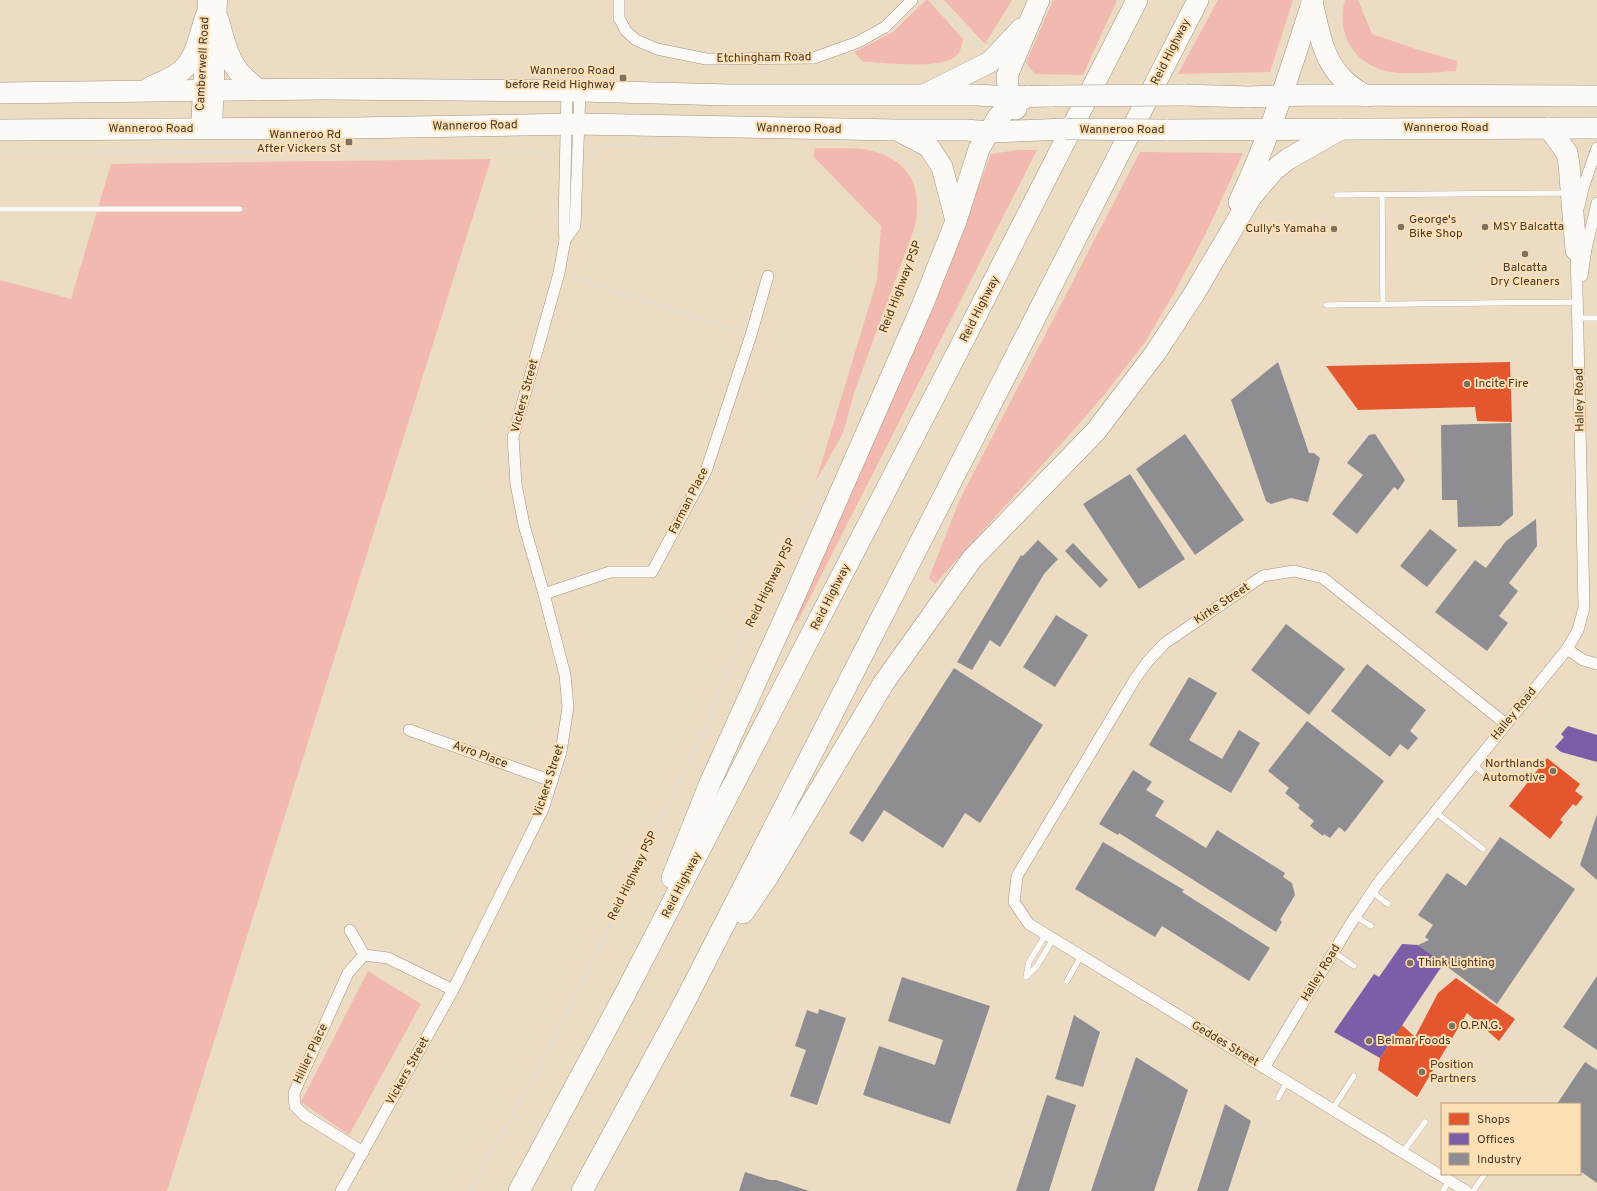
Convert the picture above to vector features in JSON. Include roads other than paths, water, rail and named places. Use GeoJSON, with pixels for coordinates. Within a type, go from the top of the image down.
{"type":"FeatureCollection","features":[{"type":"Feature","properties":{"kind":"highway","name":"Reid Highway"},"geometry":{"type":"LineString","coordinates":[[519,1191],[626,992],[960,349],[1137,0]]}},
{"type":"Feature","properties":{"kind":"highway","name":"Reid Highway"},"geometry":{"type":"LineString","coordinates":[[582,1191],[683,1005],[1198,0]]}},
{"type":"Feature","properties":{"kind":"highway"},"geometry":{"type":"LineString","coordinates":[[1194,294],[1248,182],[1282,96],[1313,1]]}},
{"type":"Feature","properties":{"kind":"highway"},"geometry":{"type":"LineString","coordinates":[[1313,1],[1323,48],[1331,66],[1344,80],[1366,96]]}},
{"type":"Feature","properties":{"kind":"highway"},"geometry":{"type":"LineString","coordinates":[[923,96],[990,62],[1017,33],[1036,7]]}},
{"type":"Feature","properties":{"kind":"highway"},"geometry":{"type":"LineString","coordinates":[[1036,7],[1007,76],[1017,99],[1020,113],[1040,127]]}},
{"type":"Feature","properties":{"kind":"highway"},"geometry":{"type":"LineString","coordinates":[[212,9],[234,65],[258,90]]}},
{"type":"Feature","properties":{"kind":"highway"},"geometry":{"type":"LineString","coordinates":[[146,90],[170,78],[186,67],[193,56],[212,9]]}},
{"type":"Feature","properties":{"kind":"highway"},"geometry":{"type":"LineString","coordinates":[[0,93],[146,90],[574,91],[730,95],[923,96],[1017,99],[1052,96],[1184,95],[1248,97],[1597,96]]}},
{"type":"Feature","properties":{"kind":"highway"},"geometry":{"type":"LineString","coordinates":[[626,992],[710,783],[923,304],[956,222],[979,149],[998,117],[1017,99]]}},
{"type":"Feature","properties":{"kind":"highway","name":"Wanneroo Road"},"geometry":{"type":"LineString","coordinates":[[0,130],[354,128],[573,124],[966,130],[989,132],[1040,127],[1066,130],[1597,128]]}},
{"type":"Feature","properties":{"kind":"highway"},"geometry":{"type":"LineString","coordinates":[[1549,128],[1567,153],[1576,250]]}},
{"type":"Feature","properties":{"kind":"highway"},"geometry":{"type":"LineString","coordinates":[[683,1005],[767,878],[883,684],[972,559],[1096,430],[1156,352],[1194,294],[1251,197],[1274,170],[1288,159],[1341,129]]}},
{"type":"Feature","properties":{"kind":"highway"},"geometry":{"type":"LineString","coordinates":[[896,130],[929,147],[942,167],[956,222]]}},
{"type":"Feature","properties":{"kind":"street","name":"Etchingham Road"},"geometry":{"type":"LineString","coordinates":[[619,0],[619,18],[628,33],[644,44],[657,49],[706,59],[814,58],[858,42],[886,27],[912,0]]}},
{"type":"Feature","properties":{"kind":"street","name":"Camberwell Road"},"geometry":{"type":"LineString","coordinates":[[207,128],[212,9]]}},
{"type":"Feature","properties":{"kind":"street","name":"Vickers Street"},"geometry":{"type":"LineString","coordinates":[[341,1191],[453,990],[543,809],[561,752],[568,707],[565,675],[524,525],[516,484],[513,437],[558,273],[565,240],[575,226],[573,124],[574,91]]}},
{"type":"Feature","properties":{"kind":"street","name":"Halley Road"},"geometry":{"type":"LineString","coordinates":[[1264,1068],[1333,952],[1372,892],[1567,648],[1578,630],[1584,608],[1576,250],[1577,217],[1583,188],[1597,148]]}},
{"type":"Feature","properties":{"kind":"street","name":"Halley Road"},"geometry":{"type":"LineString","coordinates":[[1578,302],[1586,249],[1597,203]]}},
{"type":"Feature","properties":{"kind":"street","name":"Farman Place"},"geometry":{"type":"LineString","coordinates":[[544,594],[610,572],[652,572],[706,471],[751,335],[768,276]]}},
{"type":"Feature","properties":{"kind":"street","name":"Kirke Street"},"geometry":{"type":"LineString","coordinates":[[1017,876],[1135,679],[1148,661],[1164,643],[1263,576],[1294,571],[1323,578],[1506,724]]}},
{"type":"Feature","properties":{"kind":"street"},"geometry":{"type":"LineString","coordinates":[[1567,648],[1583,660],[1597,664]]}},
{"type":"Feature","properties":{"kind":"street","name":"Avro Place"},"geometry":{"type":"LineString","coordinates":[[409,730],[552,781]]}},
{"type":"Feature","properties":{"kind":"street","name":"Geddes Street"},"geometry":{"type":"LineString","coordinates":[[1017,876],[1014,902],[1029,924],[1332,1110],[1403,1152],[1440,1171]]}},
{"type":"Feature","properties":{"kind":"street"},"geometry":{"type":"LineString","coordinates":[[350,930],[364,955],[388,958],[453,990]]}},
{"type":"Feature","properties":{"kind":"street","name":"Hillier Place"},"geometry":{"type":"LineString","coordinates":[[362,1152],[304,1116],[295,1106],[294,1092],[348,973],[364,955]]}},
{"type":"Feature","properties":{"kind":"street","name":"Geddes Street"},"geometry":{"type":"LineString","coordinates":[[1444,1175],[1449,1181],[1466,1191]]}},
{"type":"Feature","properties":{"kind":"lane"},"geometry":{"type":"LineString","coordinates":[[1336,195],[1571,193]]}},
{"type":"Feature","properties":{"kind":"lane"},"geometry":{"type":"LineString","coordinates":[[1382,195],[1383,304]]}},
{"type":"Feature","properties":{"kind":"lane"},"geometry":{"type":"LineString","coordinates":[[0,209],[240,209]]}},
{"type":"Feature","properties":{"kind":"lane"},"geometry":{"type":"LineString","coordinates":[[1326,305],[1578,302]]}},
{"type":"Feature","properties":{"kind":"lane"},"geometry":{"type":"LineString","coordinates":[[1578,318],[1597,318]]}},
{"type":"Feature","properties":{"kind":"lane"},"geometry":{"type":"LineString","coordinates":[[1473,764],[1488,777]]}},
{"type":"Feature","properties":{"kind":"lane"},"geometry":{"type":"LineString","coordinates":[[1435,812],[1483,849]]}},
{"type":"Feature","properties":{"kind":"lane"},"geometry":{"type":"LineString","coordinates":[[1372,892],[1388,904]]}},
{"type":"Feature","properties":{"kind":"lane"},"geometry":{"type":"LineString","coordinates":[[1356,916],[1371,926]]}},
{"type":"Feature","properties":{"kind":"lane"},"geometry":{"type":"LineString","coordinates":[[1049,936],[1037,966],[1026,977],[1029,962],[1049,936]]}},
{"type":"Feature","properties":{"kind":"lane"},"geometry":{"type":"LineString","coordinates":[[1333,952],[1354,966]]}},
{"type":"Feature","properties":{"kind":"lane"},"geometry":{"type":"LineString","coordinates":[[1068,981],[1081,956]]}},
{"type":"Feature","properties":{"kind":"lane"},"geometry":{"type":"LineString","coordinates":[[1332,1110],[1354,1076]]}},
{"type":"Feature","properties":{"kind":"lane"},"geometry":{"type":"LineString","coordinates":[[1278,1098],[1287,1082]]}},
{"type":"Feature","properties":{"kind":"lane"},"geometry":{"type":"LineString","coordinates":[[1403,1152],[1425,1122]]}},
{"type":"Feature","properties":{"kind":"lane"},"geometry":{"type":"LineString","coordinates":[[1473,1191],[1484,1175]]}},
{"type":"Feature","properties":{"kind":"lane"},"geometry":{"type":"LineString","coordinates":[[1443,1191],[1449,1181]]}},
{"type":"Feature","properties":{"kind":"place","name":"Wanneroo Road before Reid Highway"},"geometry":{"type":"Point","coordinates":[623,78]}},
{"type":"Feature","properties":{"kind":"place","name":"Wanneroo Rd After Vickers St"},"geometry":{"type":"Point","coordinates":[349,142]}},
{"type":"Feature","properties":{"kind":"place","name":"George's Bike Shop"},"geometry":{"type":"Point","coordinates":[1401,227]}},
{"type":"Feature","properties":{"kind":"place","name":"MSY Balcatta"},"geometry":{"type":"Point","coordinates":[1485,227]}},
{"type":"Feature","properties":{"kind":"place","name":"Cully's Yamaha"},"geometry":{"type":"Point","coordinates":[1334,229]}},
{"type":"Feature","properties":{"kind":"place","name":"Balcatta Dry Cleaners"},"geometry":{"type":"Point","coordinates":[1525,254]}},
{"type":"Feature","properties":{"kind":"place","name":"Incite Fire"},"geometry":{"type":"Point","coordinates":[1467,384]}},
{"type":"Feature","properties":{"kind":"place","name":"Northlands Automotive"},"geometry":{"type":"Point","coordinates":[1553,771]}},
{"type":"Feature","properties":{"kind":"place","name":"Think Lighting"},"geometry":{"type":"Point","coordinates":[1410,963]}},
{"type":"Feature","properties":{"kind":"place","name":"O.P.N.G."},"geometry":{"type":"Point","coordinates":[1452,1026]}},
{"type":"Feature","properties":{"kind":"place","name":"Belmar Foods"},"geometry":{"type":"Point","coordinates":[1369,1041]}},
{"type":"Feature","properties":{"kind":"place","name":"Position Partners"},"geometry":{"type":"Point","coordinates":[1422,1072]}}]}
